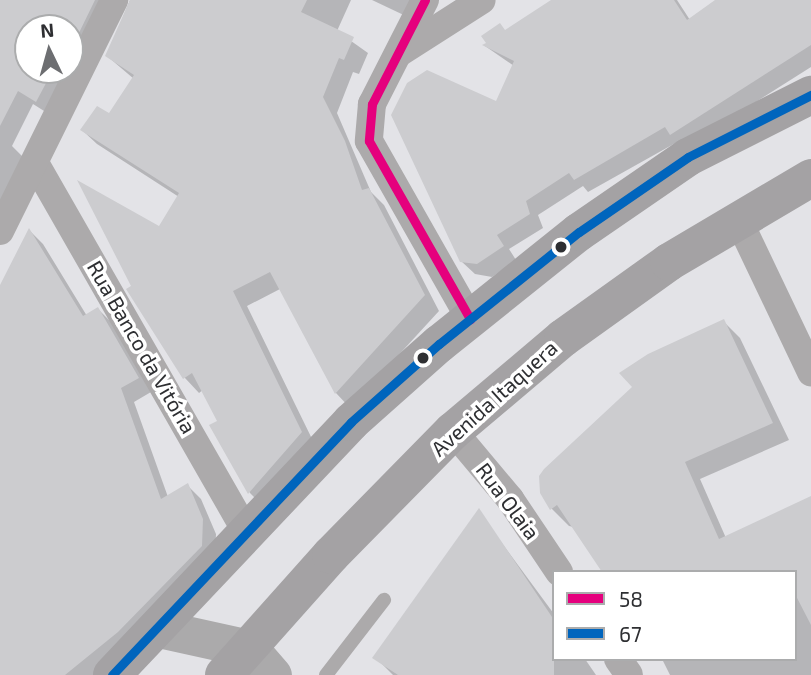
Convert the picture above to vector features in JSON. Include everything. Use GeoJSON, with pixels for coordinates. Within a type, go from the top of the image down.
{"type":"FeatureCollection","features":[{"type":"Feature","properties":{"kind":"main road"},"geometry":{"type":"LineString","coordinates":[[112,675],[159,629],[351,422],[470,319],[579,232],[688,157],[811,95]]}},
{"type":"Feature","properties":{"kind":"main road","name":"Avenida Itaquera"},"geometry":{"type":"LineString","coordinates":[[249,666],[331,555],[453,432],[563,338],[738,219],[811,178]]}},
{"type":"Feature","properties":{"kind":"street"},"geometry":{"type":"LineString","coordinates":[[0,231],[114,0]]}},
{"type":"Feature","properties":{"kind":"street"},"geometry":{"type":"LineString","coordinates":[[425,0],[372,104],[369,141],[470,319]]}},
{"type":"Feature","properties":{"kind":"street"},"geometry":{"type":"LineString","coordinates":[[397,54],[482,0]]}},
{"type":"Feature","properties":{"kind":"street","name":"Rua Banco da Vitória"},"geometry":{"type":"LineString","coordinates":[[35,163],[247,533]]}},
{"type":"Feature","properties":{"kind":"street"},"geometry":{"type":"LineString","coordinates":[[738,219],[811,372]]}},
{"type":"Feature","properties":{"kind":"street","name":"Rua Olaia"},"geometry":{"type":"LineString","coordinates":[[453,432],[510,499],[558,570]]}},
{"type":"Feature","properties":{"kind":"street"},"geometry":{"type":"LineString","coordinates":[[159,629],[249,666]]}},
{"type":"Feature","properties":{"kind":"lane"},"geometry":{"type":"LineString","coordinates":[[326,675],[384,600]]}},
{"type":"Feature","properties":{"kind":"building"},"geometry":{"type":"Polygon","coordinates":[[[0,0],[95,0],[84,23],[84,14],[14,14],[14,84],[46,84],[36,102],[18,91],[0,126],[0,0]]]}},
{"type":"Feature","properties":{"kind":"building"},"geometry":{"type":"Polygon","coordinates":[[[130,0],[307,0],[301,12],[354,37],[344,60],[339,58],[323,97],[345,141],[362,190],[369,188],[425,295],[335,394],[270,272],[233,291],[302,432],[248,494],[209,425],[217,421],[192,373],[183,379],[126,289],[131,286],[77,180],[159,226],[179,193],[80,130],[97,106],[109,113],[134,75],[105,56],[130,0]]]}},
{"type":"Feature","properties":{"kind":"building"},"geometry":{"type":"Polygon","coordinates":[[[551,0],[674,0],[687,20],[715,0],[811,0],[811,45],[670,135],[665,127],[574,180],[569,173],[526,201],[530,214],[497,235],[504,246],[477,264],[460,262],[391,115],[407,83],[427,70],[496,101],[514,61],[482,45],[486,43],[481,36],[500,23],[505,30],[551,0]]]}},
{"type":"Feature","properties":{"kind":"building"},"geometry":{"type":"Polygon","coordinates":[[[29,228],[83,316],[98,307],[139,378],[121,388],[161,499],[188,483],[203,519],[202,546],[118,632],[65,675],[0,675],[0,285],[29,228]]]}},
{"type":"Feature","properties":{"kind":"building"},"geometry":{"type":"Polygon","coordinates":[[[724,319],[773,423],[685,462],[719,539],[811,496],[811,625],[797,598],[797,570],[601,570],[557,505],[550,510],[540,493],[539,476],[632,387],[619,373],[648,354],[724,319]]]}},
{"type":"Feature","properties":{"kind":"building"},"geometry":{"type":"Polygon","coordinates":[[[479,508],[552,617],[554,675],[398,675],[372,658],[479,508]]]}},
{"type":"Feature","properties":{"kind":"transit line","name":"58"},"geometry":{"type":"LineString","coordinates":[[425,0],[372,104],[369,141],[470,319]]}},
{"type":"Feature","properties":{"kind":"transit line","name":"67"},"geometry":{"type":"LineString","coordinates":[[112,675],[351,422],[439,344],[579,232],[688,157],[811,95]]}}]}
